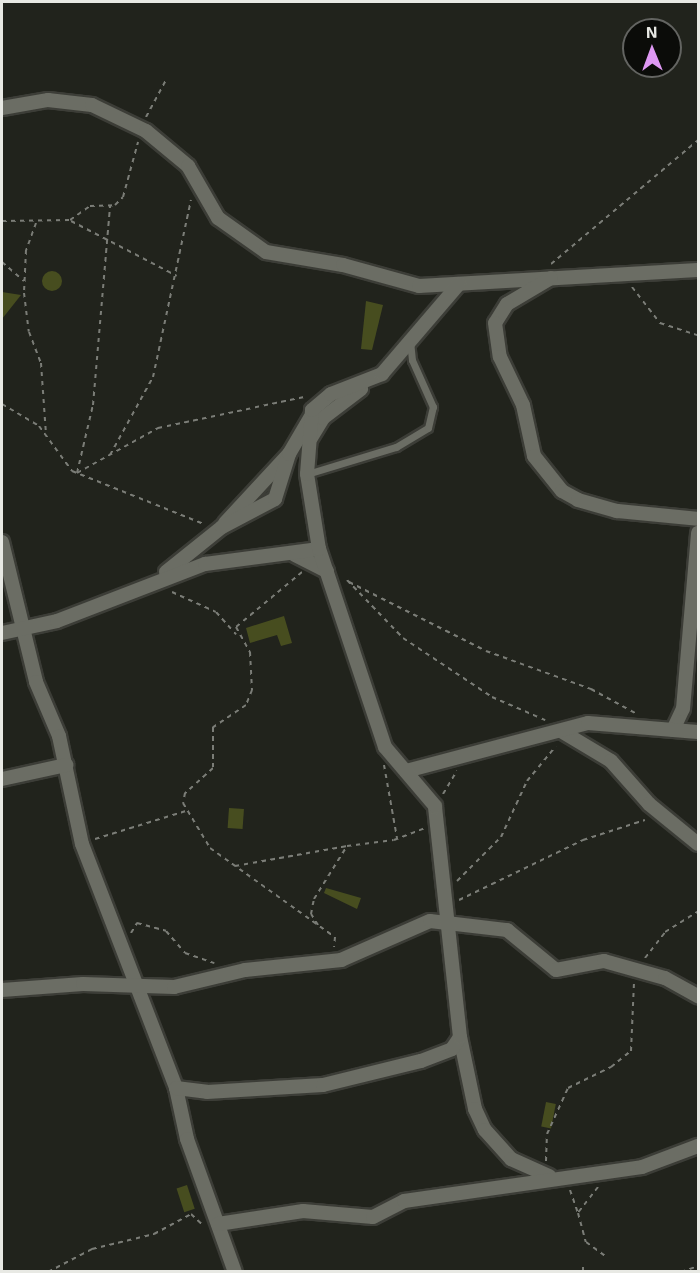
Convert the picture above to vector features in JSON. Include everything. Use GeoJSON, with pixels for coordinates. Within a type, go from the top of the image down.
{"type":"FeatureCollection","features":[{"type":"Feature","properties":{"kind":"street"},"geometry":{"type":"LineString","coordinates":[[2,108],[28,101],[82,104],[141,129],[180,156],[195,184],[218,218],[266,252],[343,265],[419,286],[611,271],[699,270]]}},
{"type":"Feature","properties":{"kind":"street"},"geometry":{"type":"LineString","coordinates":[[554,276],[507,304],[495,323],[500,357],[523,405],[534,456],[562,491],[578,500],[617,510],[699,519]]}},
{"type":"Feature","properties":{"kind":"street"},"geometry":{"type":"LineString","coordinates":[[311,438],[323,418],[382,374],[459,284]]}},
{"type":"Feature","properties":{"kind":"street"},"geometry":{"type":"LineString","coordinates":[[159,584],[222,527],[289,454],[310,418],[331,394],[382,374]]}},
{"type":"Feature","properties":{"kind":"street"},"geometry":{"type":"LineString","coordinates":[[310,418],[311,438],[307,474],[319,549],[385,747],[432,798],[446,919],[446,942],[460,1037],[475,1109],[485,1130],[511,1159],[556,1176]]}},
{"type":"Feature","properties":{"kind":"street"},"geometry":{"type":"LineString","coordinates":[[222,527],[275,499],[289,454]]}},
{"type":"Feature","properties":{"kind":"street"},"geometry":{"type":"LineString","coordinates":[[673,730],[683,709],[699,533]]}},
{"type":"Feature","properties":{"kind":"street"},"geometry":{"type":"LineString","coordinates":[[2,542],[36,682],[66,765],[82,844],[122,955],[176,1088],[187,1139],[235,1272]]}},
{"type":"Feature","properties":{"kind":"street"},"geometry":{"type":"LineString","coordinates":[[2,633],[57,621],[159,584],[205,564],[295,555],[319,549]]}},
{"type":"Feature","properties":{"kind":"street"},"geometry":{"type":"LineString","coordinates":[[295,555],[327,571]]}},
{"type":"Feature","properties":{"kind":"street"},"geometry":{"type":"LineString","coordinates":[[406,771],[601,722],[699,732]]}},
{"type":"Feature","properties":{"kind":"street"},"geometry":{"type":"LineString","coordinates":[[561,731],[611,761],[663,814],[699,844]]}},
{"type":"Feature","properties":{"kind":"street"},"geometry":{"type":"LineString","coordinates":[[2,779],[66,765]]}},
{"type":"Feature","properties":{"kind":"street"},"geometry":{"type":"LineString","coordinates":[[2,990],[84,984],[135,988],[174,987],[245,970],[346,958],[419,922],[446,919],[472,930],[507,930],[556,970],[597,960],[629,971],[643,973],[698,996]]}},
{"type":"Feature","properties":{"kind":"street"},"geometry":{"type":"LineString","coordinates":[[176,1088],[207,1092],[323,1085],[431,1058],[452,1049],[460,1037]]}},
{"type":"Feature","properties":{"kind":"street"},"geometry":{"type":"LineString","coordinates":[[219,1224],[303,1211],[373,1217],[404,1201],[556,1176],[642,1167],[699,1146]]}},
{"type":"Feature","properties":{"kind":"lane"},"geometry":{"type":"LineString","coordinates":[[307,474],[396,447],[428,428],[434,407],[412,360],[410,342]]}},
{"type":"Feature","properties":{"kind":"path"},"geometry":{"type":"LineString","coordinates":[[2,221],[70,220],[90,206],[110,206],[123,197],[141,129],[166,80]]}},
{"type":"Feature","properties":{"kind":"path"},"geometry":{"type":"LineString","coordinates":[[535,278],[699,140]]}},
{"type":"Feature","properties":{"kind":"path"},"geometry":{"type":"LineString","coordinates":[[110,455],[153,377],[177,276],[195,184]]}},
{"type":"Feature","properties":{"kind":"path"},"geometry":{"type":"LineString","coordinates":[[77,473],[93,405],[110,206]]}},
{"type":"Feature","properties":{"kind":"path"},"geometry":{"type":"LineString","coordinates":[[70,220],[106,243],[177,276]]}},
{"type":"Feature","properties":{"kind":"path"},"geometry":{"type":"LineString","coordinates":[[36,222],[26,250],[24,281],[29,332],[41,363],[46,434],[62,464],[77,473],[198,523],[222,527]]}},
{"type":"Feature","properties":{"kind":"path"},"geometry":{"type":"LineString","coordinates":[[2,262],[24,281]]}},
{"type":"Feature","properties":{"kind":"path"},"geometry":{"type":"LineString","coordinates":[[611,271],[660,323],[699,335]]}},
{"type":"Feature","properties":{"kind":"path"},"geometry":{"type":"LineString","coordinates":[[77,473],[182,421],[331,394]]}},
{"type":"Feature","properties":{"kind":"path"},"geometry":{"type":"LineString","coordinates":[[2,404],[46,434]]}},
{"type":"Feature","properties":{"kind":"path"},"geometry":{"type":"LineString","coordinates":[[236,634],[249,613],[292,584],[309,564]]}},
{"type":"Feature","properties":{"kind":"path"},"geometry":{"type":"LineString","coordinates":[[327,571],[486,651],[591,690],[637,714]]}},
{"type":"Feature","properties":{"kind":"path"},"geometry":{"type":"LineString","coordinates":[[347,580],[404,638],[492,697],[561,731],[552,756],[527,781],[501,837],[442,895]]}},
{"type":"Feature","properties":{"kind":"path"},"geometry":{"type":"LineString","coordinates":[[159,584],[216,612],[250,652],[252,690],[246,705],[213,727],[213,768],[185,793],[186,812],[210,848],[337,941],[320,962]]}},
{"type":"Feature","properties":{"kind":"path"},"geometry":{"type":"LineString","coordinates":[[385,747],[384,770],[397,839]]}},
{"type":"Feature","properties":{"kind":"path"},"geometry":{"type":"LineString","coordinates":[[234,867],[397,839],[436,817],[473,753]]}},
{"type":"Feature","properties":{"kind":"path"},"geometry":{"type":"LineString","coordinates":[[82,844],[186,812]]}},
{"type":"Feature","properties":{"kind":"path"},"geometry":{"type":"LineString","coordinates":[[446,919],[490,882],[583,840],[663,814]]}},
{"type":"Feature","properties":{"kind":"path"},"geometry":{"type":"LineString","coordinates":[[319,927],[311,914],[314,899],[347,846]]}},
{"type":"Feature","properties":{"kind":"path"},"geometry":{"type":"LineString","coordinates":[[629,971],[665,932],[699,911]]}},
{"type":"Feature","properties":{"kind":"path"},"geometry":{"type":"LineString","coordinates":[[122,955],[134,925],[142,923],[166,932],[185,954],[224,966]]}},
{"type":"Feature","properties":{"kind":"path"},"geometry":{"type":"LineString","coordinates":[[605,1256],[586,1242],[578,1213],[544,1158],[547,1134],[568,1088],[611,1067],[631,1051],[630,989],[643,973]]}},
{"type":"Feature","properties":{"kind":"path"},"geometry":{"type":"LineString","coordinates":[[578,1213],[600,1175],[610,1169]]}},
{"type":"Feature","properties":{"kind":"path"},"geometry":{"type":"LineString","coordinates":[[48,1272],[92,1249],[154,1234],[192,1214],[204,1225],[219,1224]]}},
{"type":"Feature","properties":{"kind":"path"},"geometry":{"type":"LineString","coordinates":[[681,1272],[699,1266]]}},
{"type":"Feature","properties":{"kind":"path"},"geometry":{"type":"LineString","coordinates":[[583,1267],[583,1272]]}},
{"type":"Feature","properties":{"kind":"building"},"geometry":{"type":"Polygon","coordinates":[[[52,271],[59,274],[62,281],[59,288],[52,291],[45,288],[42,281],[45,274],[52,271]]]}},
{"type":"Feature","properties":{"kind":"building"},"geometry":{"type":"Polygon","coordinates":[[[2,292],[21,295],[2,319],[2,292]]]}},
{"type":"Feature","properties":{"kind":"building"},"geometry":{"type":"Polygon","coordinates":[[[366,301],[383,305],[372,350],[361,349],[366,301]]]}},
{"type":"Feature","properties":{"kind":"building"},"geometry":{"type":"Polygon","coordinates":[[[284,616],[292,643],[281,646],[277,635],[250,643],[246,628],[284,616]]]}},
{"type":"Feature","properties":{"kind":"building"},"geometry":{"type":"Polygon","coordinates":[[[229,808],[244,809],[243,829],[228,828],[229,808]]]}},
{"type":"Feature","properties":{"kind":"building"},"geometry":{"type":"Polygon","coordinates":[[[326,888],[361,898],[357,909],[324,893],[326,888]]]}},
{"type":"Feature","properties":{"kind":"building"},"geometry":{"type":"Polygon","coordinates":[[[546,1102],[556,1104],[551,1128],[541,1127],[546,1102]]]}},
{"type":"Feature","properties":{"kind":"building"},"geometry":{"type":"Polygon","coordinates":[[[187,1185],[195,1209],[184,1212],[177,1188],[187,1185]]]}}]}
